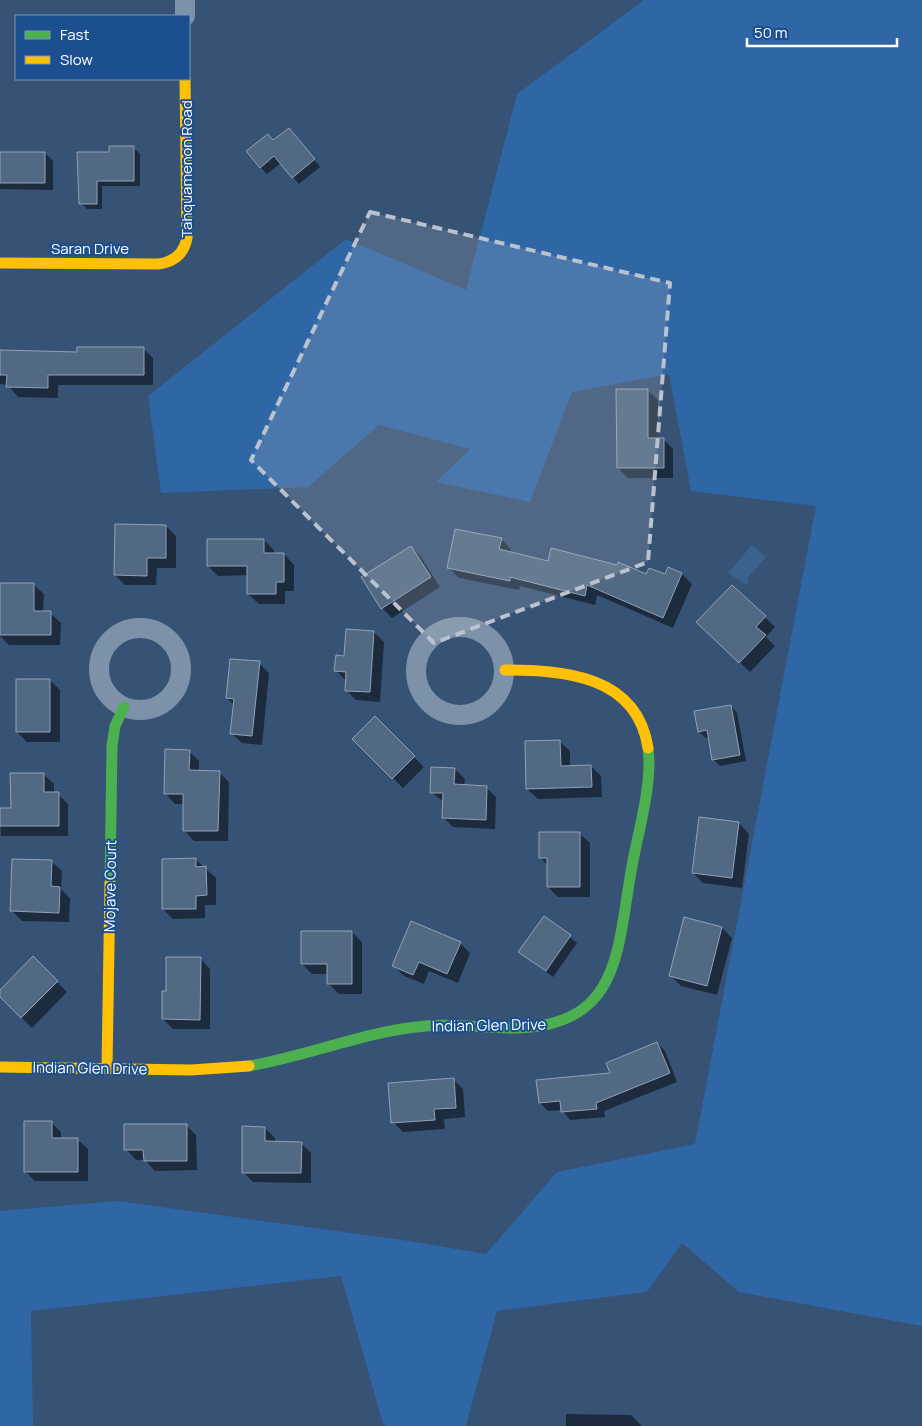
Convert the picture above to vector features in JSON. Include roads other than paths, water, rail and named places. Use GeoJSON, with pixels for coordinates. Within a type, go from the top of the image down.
{"type":"FeatureCollection","features":[{"type":"Feature","properties":{"kind":"street"},"geometry":{"type":"LineString","coordinates":[[185,0],[185,15]]}},
{"type":"Feature","properties":{"kind":"street","name":"Tahquamenon Road"},"geometry":{"type":"LineString","coordinates":[[179,256],[187,238],[185,80]]}},
{"type":"Feature","properties":{"kind":"street","name":"Saran Drive"},"geometry":{"type":"LineString","coordinates":[[0,263],[158,264],[170,262],[179,256]]}},
{"type":"Feature","properties":{"kind":"street"},"geometry":{"type":"LineString","coordinates":[[460,626],[477,630],[491,639],[501,654],[504,670],[498,693],[492,702],[482,709],[460,715],[438,709],[429,702],[420,688],[416,671],[420,654],[429,639],[438,632],[460,626]]}},
{"type":"Feature","properties":{"kind":"street"},"geometry":{"type":"LineString","coordinates":[[133,627],[154,630],[171,641],[177,650],[180,660],[179,680],[175,690],[160,705],[140,710],[124,707],[112,700],[100,682],[99,662],[102,652],[114,636],[123,630],[133,627]]}},
{"type":"Feature","properties":{"kind":"street","name":"Indian Glen Drive"},"geometry":{"type":"LineString","coordinates":[[0,1067],[201,1070],[240,1068],[278,1061],[380,1032],[427,1026],[550,1025],[577,1015],[589,1005],[604,987],[615,959],[647,778],[647,744],[639,721],[625,703],[604,685],[592,679],[567,672],[504,670]]}},
{"type":"Feature","properties":{"kind":"street","name":"Mojave Court"},"geometry":{"type":"LineString","coordinates":[[107,1068],[112,746],[115,726],[124,707]]}}]}
